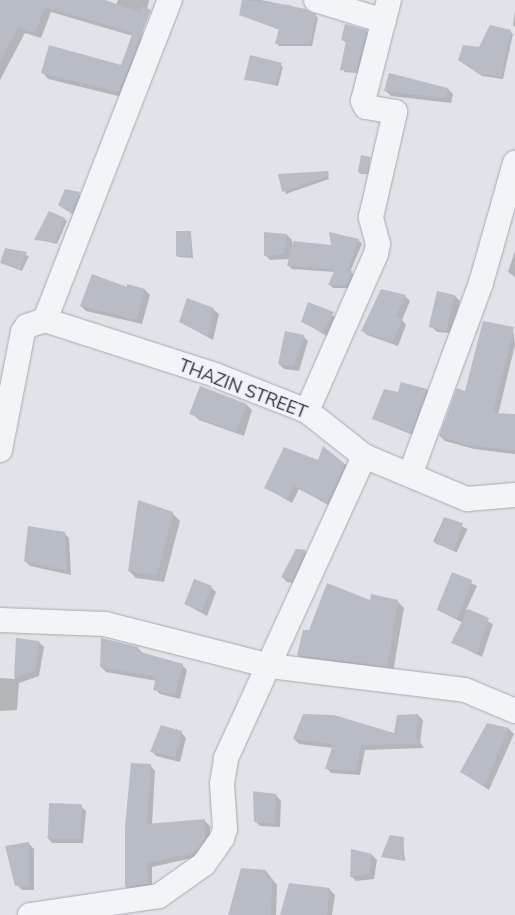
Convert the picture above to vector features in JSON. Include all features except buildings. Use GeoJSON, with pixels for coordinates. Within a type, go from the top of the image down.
{"type":"FeatureCollection","features":[{"type":"Feature","properties":{"kind":"street"},"geometry":{"type":"LineString","coordinates":[[0,450],[20,340],[27,326],[45,320],[170,0]]}},
{"type":"Feature","properties":{"kind":"street"},"geometry":{"type":"LineString","coordinates":[[307,411],[378,244],[371,217],[395,112],[366,107],[363,101],[386,10],[316,0]]}},
{"type":"Feature","properties":{"kind":"street"},"geometry":{"type":"LineString","coordinates":[[410,476],[481,283],[515,163]]}},
{"type":"Feature","properties":{"kind":"street","name":"THAZIN STREET"},"geometry":{"type":"LineString","coordinates":[[45,320],[215,375],[307,411],[364,456],[467,499],[515,495]]}},
{"type":"Feature","properties":{"kind":"street"},"geometry":{"type":"LineString","coordinates":[[30,915],[159,896],[204,864],[222,838],[225,829],[224,763],[270,666],[364,456]]}},
{"type":"Feature","properties":{"kind":"street"},"geometry":{"type":"LineString","coordinates":[[0,620],[105,624],[270,666],[464,690],[515,711]]}}]}
